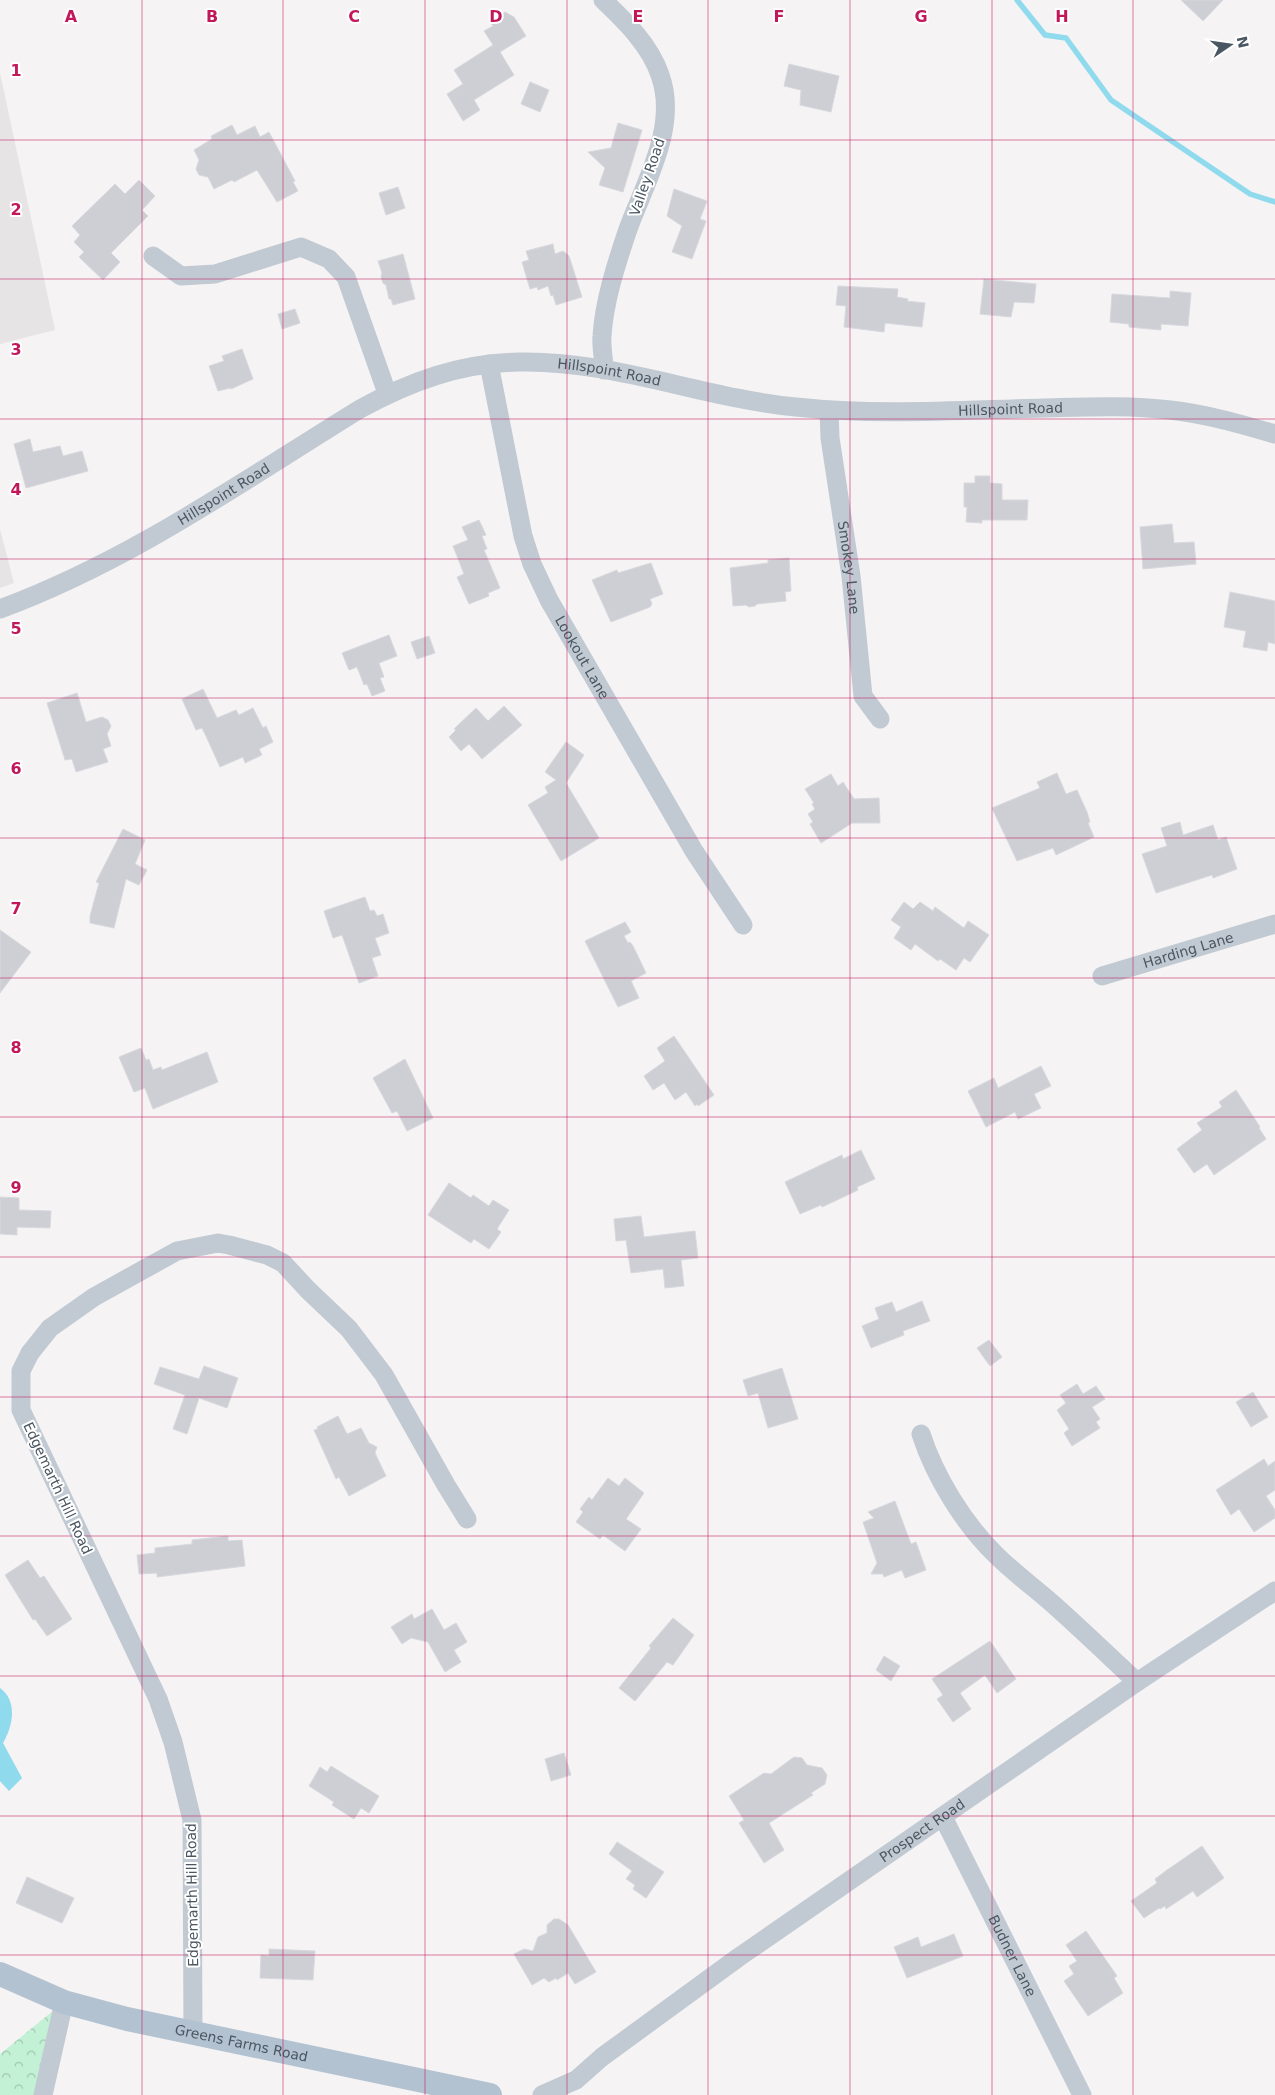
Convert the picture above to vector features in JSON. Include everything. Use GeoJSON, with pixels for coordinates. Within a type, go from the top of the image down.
{"type":"FeatureCollection","features":[{"type":"Feature","properties":{"kind":"main road","name":"Greens Farms Road"},"geometry":{"type":"LineString","coordinates":[[0,1974],[64,2002],[193,2034],[490,2095]]}},
{"type":"Feature","properties":{"kind":"street","name":"Valley Road"},"geometry":{"type":"LineString","coordinates":[[602,0],[628,24],[651,56],[660,75],[665,101],[665,116],[657,152],[627,233],[606,308],[602,337],[604,370]]}},
{"type":"Feature","properties":{"kind":"street"},"geometry":{"type":"LineString","coordinates":[[153,256],[181,276],[215,274],[301,246],[329,259],[346,276],[388,393]]}},
{"type":"Feature","properties":{"kind":"street","name":"Hillspoint Road"},"geometry":{"type":"LineString","coordinates":[[0,609],[66,582],[146,541],[388,393],[422,379],[488,364],[547,363],[604,370],[768,404],[829,410],[930,411],[1131,407],[1188,412],[1275,434]]}},
{"type":"Feature","properties":{"kind":"street","name":"Lookout Lane"},"geometry":{"type":"LineString","coordinates":[[488,364],[513,490],[532,564],[549,600],[694,851],[743,925]]}},
{"type":"Feature","properties":{"kind":"street","name":"Smokey Lane"},"geometry":{"type":"LineString","coordinates":[[829,410],[830,438],[851,576],[863,696],[880,719]]}},
{"type":"Feature","properties":{"kind":"street","name":"Harding Lane"},"geometry":{"type":"LineString","coordinates":[[1102,976],[1275,924]]}},
{"type":"Feature","properties":{"kind":"street","name":"Edgemarth Hill Road"},"geometry":{"type":"LineString","coordinates":[[193,2034],[192,1820],[173,1742],[158,1699],[21,1410],[21,1371],[30,1353],[50,1328],[94,1297],[177,1251],[218,1243],[267,1255],[289,1269],[308,1290],[350,1329],[384,1374],[467,1519]]}},
{"type":"Feature","properties":{"kind":"street"},"geometry":{"type":"LineString","coordinates":[[922,1434],[928,1456],[941,1482],[981,1540],[1137,1682]]}},
{"type":"Feature","properties":{"kind":"street","name":"Prospect Road"},"geometry":{"type":"LineString","coordinates":[[542,2095],[574,2087],[602,2057],[739,1957],[1137,1682],[1275,1591]]}},
{"type":"Feature","properties":{"kind":"street","name":"Budner Lane"},"geometry":{"type":"LineString","coordinates":[[943,1817],[1082,2095]]}},
{"type":"Feature","properties":{"kind":"street"},"geometry":{"type":"LineString","coordinates":[[43,2095],[64,2002]]}},
{"type":"Feature","properties":{"kind":"shaded area"},"geometry":{"type":"Polygon","coordinates":[[[0,73],[55,330],[0,344],[0,73]]]}},
{"type":"Feature","properties":{"kind":"shaded area"},"geometry":{"type":"Polygon","coordinates":[[[0,529],[14,583],[0,588],[0,529]]]}},
{"type":"Feature","properties":{"kind":"green space"},"geometry":{"type":"Polygon","coordinates":[[[64,2002],[43,2095],[0,2095],[0,2054],[64,2002]]]}},
{"type":"Feature","properties":{"kind":"water"},"geometry":{"type":"Polygon","coordinates":[[[0,1688],[6,1693],[12,1714],[9,1729],[3,1743],[22,1778],[9,1791],[0,1781],[0,1688]]]}},
{"type":"Feature","properties":{"kind":"building"},"geometry":{"type":"Polygon","coordinates":[[[1181,0],[1223,0],[1203,21],[1181,0]]]}},
{"type":"Feature","properties":{"kind":"building"},"geometry":{"type":"Polygon","coordinates":[[[505,12],[514,17],[526,36],[500,52],[514,75],[474,100],[480,110],[463,121],[447,94],[463,84],[454,70],[493,45],[484,31],[493,26],[490,22],[505,12]]]}},
{"type":"Feature","properties":{"kind":"building"},"geometry":{"type":"Polygon","coordinates":[[[789,64],[839,76],[831,112],[800,105],[801,90],[784,86],[789,64]]]}},
{"type":"Feature","properties":{"kind":"building"},"geometry":{"type":"Polygon","coordinates":[[[530,82],[549,90],[540,112],[521,104],[530,82]]]}},
{"type":"Feature","properties":{"kind":"building"},"geometry":{"type":"Polygon","coordinates":[[[618,123],[642,130],[623,192],[599,185],[605,168],[588,152],[611,148],[618,123]]]}},
{"type":"Feature","properties":{"kind":"building"},"geometry":{"type":"Polygon","coordinates":[[[232,125],[237,135],[255,126],[260,137],[269,132],[295,181],[293,182],[298,191],[277,202],[257,170],[234,182],[232,180],[214,189],[208,177],[199,175],[196,169],[199,160],[194,150],[212,139],[211,136],[232,125]]]}},
{"type":"Feature","properties":{"kind":"building"},"geometry":{"type":"Polygon","coordinates":[[[139,180],[155,196],[142,210],[148,216],[111,253],[120,262],[103,280],[79,257],[84,252],[74,242],[80,235],[72,226],[115,184],[125,194],[139,180]]]}},
{"type":"Feature","properties":{"kind":"building"},"geometry":{"type":"Polygon","coordinates":[[[398,187],[405,208],[386,215],[379,193],[398,187]]]}},
{"type":"Feature","properties":{"kind":"building"},"geometry":{"type":"Polygon","coordinates":[[[674,189],[707,201],[700,219],[706,221],[692,259],[672,252],[682,226],[667,216],[674,189]]]}},
{"type":"Feature","properties":{"kind":"building"},"geometry":{"type":"Polygon","coordinates":[[[553,244],[555,254],[563,251],[569,256],[582,297],[556,305],[548,286],[538,290],[537,287],[530,289],[522,262],[529,260],[526,251],[553,244]]]}},
{"type":"Feature","properties":{"kind":"building"},"geometry":{"type":"Polygon","coordinates":[[[403,254],[415,299],[393,305],[391,299],[389,299],[386,285],[383,283],[378,261],[403,254]]]}},
{"type":"Feature","properties":{"kind":"building"},"geometry":{"type":"Polygon","coordinates":[[[984,279],[1036,284],[1034,303],[1014,302],[1011,317],[980,314],[984,279]]]}},
{"type":"Feature","properties":{"kind":"building"},"geometry":{"type":"Polygon","coordinates":[[[838,286],[898,289],[897,297],[908,299],[907,301],[925,303],[922,327],[885,323],[884,332],[844,327],[846,306],[836,305],[838,286]]]}},
{"type":"Feature","properties":{"kind":"building"},"geometry":{"type":"Polygon","coordinates":[[[1170,291],[1191,293],[1188,326],[1161,324],[1161,330],[1129,327],[1129,324],[1110,322],[1112,294],[1170,298],[1170,291]]]}},
{"type":"Feature","properties":{"kind":"building"},"geometry":{"type":"Polygon","coordinates":[[[295,309],[300,323],[282,329],[278,314],[295,309]]]}},
{"type":"Feature","properties":{"kind":"building"},"geometry":{"type":"Polygon","coordinates":[[[242,349],[253,379],[231,389],[218,391],[209,366],[224,361],[222,356],[242,349]]]}},
{"type":"Feature","properties":{"kind":"building"},"geometry":{"type":"Polygon","coordinates":[[[30,439],[33,452],[60,446],[63,456],[82,451],[88,471],[26,488],[14,444],[30,439]]]}},
{"type":"Feature","properties":{"kind":"building"},"geometry":{"type":"Polygon","coordinates":[[[975,476],[990,476],[990,483],[1002,484],[1002,500],[1028,500],[1027,520],[982,520],[982,523],[966,522],[967,507],[964,507],[964,483],[975,483],[975,476]]]}},
{"type":"Feature","properties":{"kind":"building"},"geometry":{"type":"Polygon","coordinates":[[[479,520],[486,535],[482,536],[487,549],[484,550],[500,588],[488,593],[489,596],[469,604],[457,577],[464,574],[453,546],[468,540],[462,527],[479,520]]]}},
{"type":"Feature","properties":{"kind":"building"},"geometry":{"type":"Polygon","coordinates":[[[1172,524],[1174,543],[1194,542],[1196,564],[1143,569],[1140,527],[1172,524]]]}},
{"type":"Feature","properties":{"kind":"building"},"geometry":{"type":"Polygon","coordinates":[[[789,558],[791,591],[785,592],[786,601],[757,604],[749,607],[746,605],[733,606],[730,568],[768,563],[768,560],[789,558]]]}},
{"type":"Feature","properties":{"kind":"building"},"geometry":{"type":"Polygon","coordinates":[[[651,563],[663,594],[650,599],[652,604],[650,607],[611,622],[592,580],[617,570],[618,573],[651,563]]]}},
{"type":"Feature","properties":{"kind":"building"},"geometry":{"type":"Polygon","coordinates":[[[1230,592],[1275,601],[1275,644],[1268,642],[1267,651],[1243,647],[1246,631],[1224,627],[1230,592]]]}},
{"type":"Feature","properties":{"kind":"building"},"geometry":{"type":"Polygon","coordinates":[[[389,635],[397,656],[379,663],[384,677],[380,678],[385,691],[372,696],[367,684],[364,685],[357,667],[349,670],[342,653],[389,635]]]}},
{"type":"Feature","properties":{"kind":"building"},"geometry":{"type":"Polygon","coordinates":[[[429,636],[435,653],[417,659],[411,642],[429,636]]]}},
{"type":"Feature","properties":{"kind":"building"},"geometry":{"type":"Polygon","coordinates":[[[203,689],[217,718],[236,710],[239,715],[253,708],[263,728],[266,726],[273,742],[259,749],[262,755],[245,763],[243,757],[220,767],[202,728],[196,730],[182,699],[203,689]]]}},
{"type":"Feature","properties":{"kind":"building"},"geometry":{"type":"Polygon","coordinates":[[[77,693],[86,722],[102,717],[108,720],[111,726],[107,734],[111,746],[103,749],[108,762],[76,772],[72,759],[65,760],[47,703],[77,693]]]}},
{"type":"Feature","properties":{"kind":"building"},"geometry":{"type":"Polygon","coordinates":[[[504,706],[522,725],[482,759],[469,744],[461,751],[449,737],[456,730],[454,729],[476,708],[488,721],[504,706]]]}},
{"type":"Feature","properties":{"kind":"building"},"geometry":{"type":"Polygon","coordinates":[[[566,742],[584,755],[566,783],[599,838],[561,861],[528,805],[548,793],[545,787],[556,780],[545,772],[566,742]]]}},
{"type":"Feature","properties":{"kind":"building"},"geometry":{"type":"Polygon","coordinates":[[[1057,773],[1066,794],[1077,790],[1087,812],[1090,822],[1088,823],[1094,837],[1056,855],[1053,848],[1017,861],[992,808],[1040,788],[1037,782],[1057,773]]]}},
{"type":"Feature","properties":{"kind":"building"},"geometry":{"type":"Polygon","coordinates":[[[831,774],[838,786],[843,782],[854,799],[879,798],[880,823],[852,823],[821,843],[810,824],[813,822],[808,814],[815,809],[812,804],[814,803],[805,789],[831,774]]]}},
{"type":"Feature","properties":{"kind":"building"},"geometry":{"type":"Polygon","coordinates":[[[1180,822],[1183,835],[1213,825],[1218,840],[1226,837],[1237,869],[1213,878],[1212,875],[1156,893],[1142,854],[1167,846],[1161,828],[1180,822]]]}},
{"type":"Feature","properties":{"kind":"building"},"geometry":{"type":"Polygon","coordinates":[[[123,829],[145,840],[135,864],[147,870],[139,885],[126,879],[114,928],[90,923],[90,916],[99,883],[96,882],[123,829]]]}},
{"type":"Feature","properties":{"kind":"building"},"geometry":{"type":"Polygon","coordinates":[[[365,897],[370,911],[374,910],[377,916],[383,914],[389,933],[375,938],[381,955],[372,958],[378,976],[359,983],[342,935],[333,938],[324,911],[365,897]]]}},
{"type":"Feature","properties":{"kind":"building"},"geometry":{"type":"Polygon","coordinates":[[[904,902],[913,909],[920,902],[933,911],[935,907],[964,928],[968,921],[989,935],[970,962],[964,958],[956,970],[940,959],[938,961],[915,944],[911,950],[894,938],[901,927],[891,920],[904,902]]]}},
{"type":"Feature","properties":{"kind":"building"},"geometry":{"type":"Polygon","coordinates":[[[625,922],[631,932],[624,936],[628,943],[630,942],[633,946],[646,973],[631,981],[639,998],[618,1007],[585,941],[625,922]]]}},
{"type":"Feature","properties":{"kind":"building"},"geometry":{"type":"Polygon","coordinates":[[[0,930],[31,952],[0,993],[0,930]]]}},
{"type":"Feature","properties":{"kind":"building"},"geometry":{"type":"Polygon","coordinates":[[[674,1036],[714,1095],[698,1106],[697,1104],[695,1106],[686,1092],[675,1100],[664,1083],[653,1090],[644,1076],[665,1061],[657,1048],[674,1036]]]}},
{"type":"Feature","properties":{"kind":"building"},"geometry":{"type":"Polygon","coordinates":[[[141,1048],[146,1060],[149,1059],[153,1070],[161,1067],[162,1070],[207,1052],[218,1082],[153,1109],[145,1088],[134,1092],[119,1057],[141,1048]]]}},
{"type":"Feature","properties":{"kind":"building"},"geometry":{"type":"Polygon","coordinates":[[[405,1059],[433,1118],[407,1131],[397,1111],[392,1113],[373,1078],[405,1059]]]}},
{"type":"Feature","properties":{"kind":"building"},"geometry":{"type":"Polygon","coordinates":[[[1041,1066],[1051,1086],[1034,1094],[1041,1108],[1018,1119],[1015,1112],[986,1127],[968,1091],[994,1078],[998,1088],[1041,1066]]]}},
{"type":"Feature","properties":{"kind":"building"},"geometry":{"type":"Polygon","coordinates":[[[1236,1090],[1266,1139],[1214,1175],[1207,1164],[1194,1173],[1177,1149],[1202,1130],[1197,1123],[1222,1107],[1219,1102],[1236,1090]]]}},
{"type":"Feature","properties":{"kind":"building"},"geometry":{"type":"Polygon","coordinates":[[[861,1150],[875,1179],[857,1187],[858,1190],[835,1201],[800,1214],[785,1182],[842,1155],[843,1159],[861,1150]]]}},
{"type":"Feature","properties":{"kind":"building"},"geometry":{"type":"Polygon","coordinates":[[[449,1183],[471,1198],[473,1195],[489,1206],[493,1200],[509,1210],[497,1229],[501,1232],[489,1249],[474,1239],[471,1243],[428,1215],[449,1183]]]}},
{"type":"Feature","properties":{"kind":"building"},"geometry":{"type":"Polygon","coordinates":[[[0,1197],[19,1198],[19,1210],[51,1211],[50,1228],[17,1227],[17,1235],[0,1234],[0,1197]]]}},
{"type":"Feature","properties":{"kind":"building"},"geometry":{"type":"Polygon","coordinates":[[[641,1216],[644,1237],[695,1231],[698,1258],[681,1260],[684,1286],[665,1288],[663,1269],[631,1273],[626,1240],[616,1241],[614,1219],[641,1216]]]}},
{"type":"Feature","properties":{"kind":"building"},"geometry":{"type":"Polygon","coordinates":[[[922,1301],[930,1321],[903,1331],[904,1335],[871,1348],[862,1326],[879,1319],[875,1308],[892,1302],[896,1312],[922,1301]]]}},
{"type":"Feature","properties":{"kind":"building"},"geometry":{"type":"Polygon","coordinates":[[[989,1340],[1002,1357],[990,1366],[977,1348],[989,1340]]]}},
{"type":"Feature","properties":{"kind":"building"},"geometry":{"type":"Polygon","coordinates":[[[204,1366],[238,1378],[227,1408],[199,1398],[187,1434],[173,1429],[185,1395],[154,1384],[160,1367],[199,1379],[204,1366]]]}},
{"type":"Feature","properties":{"kind":"building"},"geometry":{"type":"Polygon","coordinates":[[[782,1368],[798,1419],[768,1428],[758,1393],[748,1396],[743,1380],[782,1368]]]}},
{"type":"Feature","properties":{"kind":"building"},"geometry":{"type":"Polygon","coordinates":[[[1077,1384],[1083,1394],[1096,1386],[1105,1399],[1092,1407],[1100,1419],[1096,1422],[1100,1428],[1072,1446],[1064,1433],[1069,1429],[1057,1410],[1066,1403],[1060,1395],[1077,1384]]]}},
{"type":"Feature","properties":{"kind":"building"},"geometry":{"type":"Polygon","coordinates":[[[1253,1392],[1268,1417],[1251,1427],[1236,1402],[1253,1392]]]}},
{"type":"Feature","properties":{"kind":"building"},"geometry":{"type":"Polygon","coordinates":[[[338,1416],[347,1434],[361,1428],[369,1443],[377,1447],[375,1453],[386,1476],[349,1496],[339,1477],[336,1479],[314,1430],[338,1416]]]}},
{"type":"Feature","properties":{"kind":"building"},"geometry":{"type":"Polygon","coordinates":[[[1264,1459],[1268,1466],[1275,1461],[1275,1490],[1266,1496],[1275,1510],[1275,1518],[1254,1532],[1239,1509],[1231,1515],[1216,1490],[1264,1459]]]}},
{"type":"Feature","properties":{"kind":"building"},"geometry":{"type":"Polygon","coordinates":[[[608,1478],[619,1486],[625,1478],[644,1493],[626,1519],[641,1529],[625,1551],[603,1535],[600,1539],[576,1522],[583,1512],[580,1509],[589,1497],[592,1500],[608,1478]]]}},
{"type":"Feature","properties":{"kind":"building"},"geometry":{"type":"Polygon","coordinates":[[[895,1501],[911,1544],[916,1542],[926,1570],[905,1578],[902,1570],[884,1577],[883,1574],[871,1574],[877,1563],[863,1522],[874,1518],[868,1512],[895,1501]]]}},
{"type":"Feature","properties":{"kind":"building"},"geometry":{"type":"Polygon","coordinates":[[[228,1536],[228,1541],[242,1540],[245,1566],[157,1577],[157,1573],[139,1574],[137,1555],[155,1553],[155,1548],[192,1544],[192,1540],[228,1536]]]}},
{"type":"Feature","properties":{"kind":"building"},"geometry":{"type":"Polygon","coordinates":[[[28,1560],[40,1578],[44,1576],[72,1619],[47,1636],[35,1619],[33,1620],[5,1575],[28,1560]]]}},
{"type":"Feature","properties":{"kind":"building"},"geometry":{"type":"Polygon","coordinates":[[[432,1609],[444,1630],[456,1623],[467,1642],[454,1650],[461,1662],[445,1672],[428,1642],[411,1638],[402,1644],[391,1627],[412,1614],[414,1619],[432,1609]]]}},
{"type":"Feature","properties":{"kind":"building"},"geometry":{"type":"Polygon","coordinates":[[[673,1618],[694,1635],[673,1665],[667,1662],[635,1701],[619,1688],[651,1648],[649,1646],[673,1618]]]}},
{"type":"Feature","properties":{"kind":"building"},"geometry":{"type":"Polygon","coordinates":[[[990,1641],[1016,1679],[997,1693],[985,1675],[960,1693],[971,1709],[953,1722],[937,1699],[943,1695],[932,1679],[990,1641]]]}},
{"type":"Feature","properties":{"kind":"building"},"geometry":{"type":"Polygon","coordinates":[[[884,1656],[900,1666],[891,1681],[876,1670],[884,1656]]]}},
{"type":"Feature","properties":{"kind":"building"},"geometry":{"type":"Polygon","coordinates":[[[564,1753],[571,1775],[551,1781],[545,1759],[564,1753]]]}},
{"type":"Feature","properties":{"kind":"building"},"geometry":{"type":"Polygon","coordinates":[[[794,1757],[802,1758],[807,1765],[822,1768],[827,1775],[825,1784],[811,1793],[813,1795],[769,1823],[784,1850],[764,1863],[739,1823],[744,1820],[729,1796],[764,1773],[771,1774],[794,1757]]]}},
{"type":"Feature","properties":{"kind":"building"},"geometry":{"type":"Polygon","coordinates":[[[331,1766],[379,1796],[369,1813],[361,1808],[354,1819],[332,1805],[334,1802],[309,1786],[320,1767],[327,1772],[331,1766]]]}},
{"type":"Feature","properties":{"kind":"building"},"geometry":{"type":"Polygon","coordinates":[[[617,1842],[664,1872],[646,1898],[633,1889],[635,1885],[626,1879],[632,1871],[609,1854],[617,1842]]]}},
{"type":"Feature","properties":{"kind":"building"},"geometry":{"type":"Polygon","coordinates":[[[1202,1846],[1224,1878],[1197,1897],[1193,1891],[1166,1909],[1165,1906],[1159,1908],[1144,1918],[1131,1901],[1157,1883],[1155,1879],[1202,1846]]]}},
{"type":"Feature","properties":{"kind":"building"},"geometry":{"type":"Polygon","coordinates":[[[27,1877],[74,1898],[62,1923],[16,1903],[27,1877]]]}},
{"type":"Feature","properties":{"kind":"building"},"geometry":{"type":"Polygon","coordinates":[[[554,1919],[559,1919],[568,1925],[596,1972],[575,1984],[568,1973],[557,1980],[556,1978],[549,1982],[544,1978],[532,1985],[514,1954],[524,1949],[533,1951],[538,1937],[547,1933],[547,1925],[554,1919]]]}},
{"type":"Feature","properties":{"kind":"building"},"geometry":{"type":"Polygon","coordinates":[[[1086,1931],[1117,1976],[1114,1978],[1123,1993],[1088,2016],[1064,1981],[1074,1974],[1069,1966],[1077,1961],[1066,1945],[1086,1931]]]}},
{"type":"Feature","properties":{"kind":"building"},"geometry":{"type":"Polygon","coordinates":[[[954,1934],[963,1956],[907,1978],[894,1947],[918,1937],[921,1947],[954,1934]]]}},
{"type":"Feature","properties":{"kind":"building"},"geometry":{"type":"Polygon","coordinates":[[[269,1949],[315,1951],[313,1980],[260,1978],[261,1955],[269,1956],[269,1949]]]}},
{"type":"Feature","properties":{"kind":"waterway"},"geometry":{"type":"LineString","coordinates":[[1017,0],[1045,35],[1066,38],[1111,100],[1250,194],[1275,202]]}}]}
